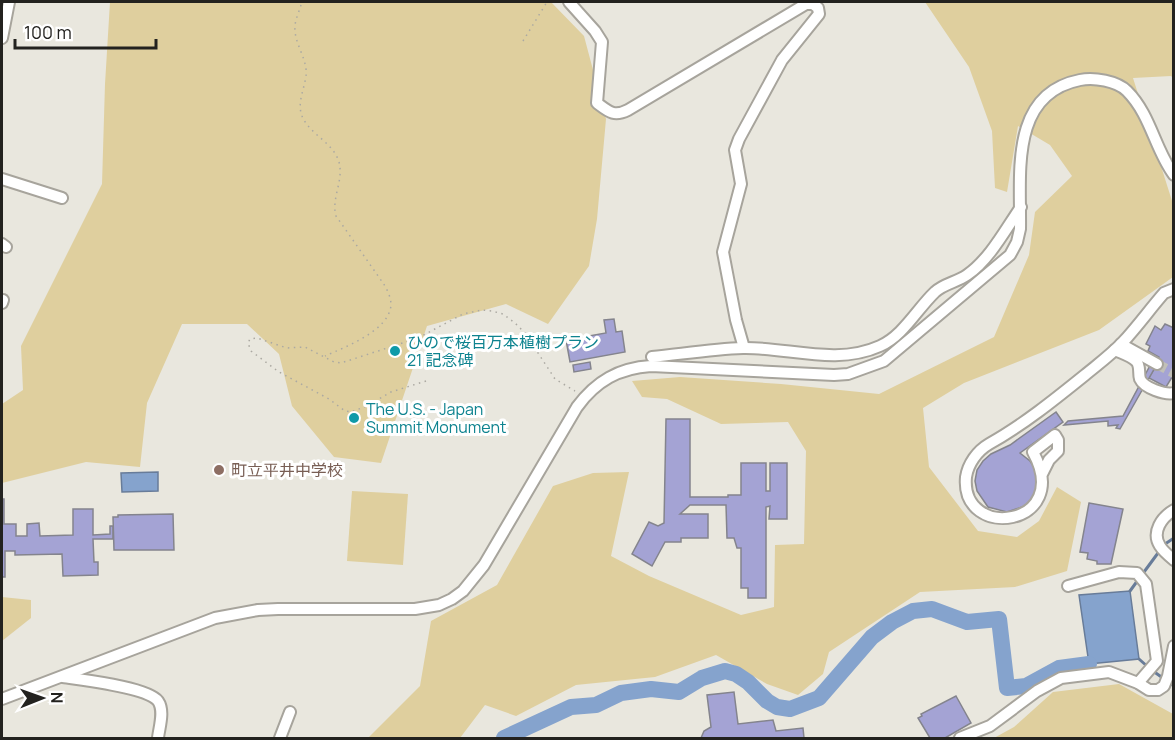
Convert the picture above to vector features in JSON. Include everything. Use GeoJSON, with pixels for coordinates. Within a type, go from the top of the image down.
{"type":"FeatureCollection","features":[{"type":"Feature","properties":{"kind":"street"},"geometry":{"type":"LineString","coordinates":[[2,38],[9,2]]}},
{"type":"Feature","properties":{"kind":"street"},"geometry":{"type":"LineString","coordinates":[[569,2],[602,42],[597,103],[611,114],[620,114],[628,110],[806,4],[813,4],[818,8],[819,14],[782,60],[735,150],[741,184],[723,252],[736,320],[744,348]]}},
{"type":"Feature","properties":{"kind":"street"},"geometry":{"type":"LineString","coordinates":[[2,699],[215,618],[278,609],[415,609],[439,605],[452,599],[463,591],[484,565],[585,397],[596,386],[616,373],[641,367],[834,375],[848,374],[877,365],[897,352],[1011,255],[1020,229],[1023,140],[1033,109],[1048,94],[1069,82],[1086,79],[1106,81],[1119,85],[1127,91],[1147,118],[1173,175]]}},
{"type":"Feature","properties":{"kind":"street"},"geometry":{"type":"LineString","coordinates":[[2,179],[62,198]]}},
{"type":"Feature","properties":{"kind":"street"},"geometry":{"type":"LineString","coordinates":[[652,357],[744,348],[812,355],[840,354],[881,346],[907,324],[937,290],[967,276],[980,264],[1021,207]]}},
{"type":"Feature","properties":{"kind":"street"},"geometry":{"type":"LineString","coordinates":[[1042,474],[1039,497],[1034,506],[1015,518],[1004,519],[985,515],[978,510],[968,495],[966,477],[974,458],[985,447],[1048,405],[1118,347],[1164,293],[1173,289]]}},
{"type":"Feature","properties":{"kind":"street"},"geometry":{"type":"LineString","coordinates":[[1118,347],[1157,364]]}},
{"type":"Feature","properties":{"kind":"street"},"geometry":{"type":"LineString","coordinates":[[1118,347],[1136,361],[1143,383],[1166,395],[1173,393]]}},
{"type":"Feature","properties":{"kind":"street"},"geometry":{"type":"LineString","coordinates":[[1173,510],[1164,516],[1158,526],[1157,538],[1160,546],[1173,560]]}},
{"type":"Feature","properties":{"kind":"street"},"geometry":{"type":"LineString","coordinates":[[1068,586],[1119,572],[1137,573],[1146,584],[1157,661],[1138,682]]}},
{"type":"Feature","properties":{"kind":"street"},"geometry":{"type":"LineString","coordinates":[[960,738],[990,726],[1037,691],[1061,678],[1109,672],[1138,682],[1149,690],[1158,690],[1166,681],[1173,646]]}},
{"type":"Feature","properties":{"kind":"street"},"geometry":{"type":"LineString","coordinates":[[59,677],[130,689],[158,701],[161,712],[158,738]]}},
{"type":"Feature","properties":{"kind":"street"},"geometry":{"type":"LineString","coordinates":[[280,738],[290,712]]}},
{"type":"Feature","properties":{"kind":"path"},"geometry":{"type":"LineString","coordinates":[[523,42],[547,2]]}},
{"type":"Feature","properties":{"kind":"path"},"geometry":{"type":"LineString","coordinates":[[301,5],[294,26],[305,63],[306,74],[300,108],[303,118],[336,154],[340,176],[333,206],[336,216],[383,283],[391,304],[384,322],[374,332],[325,356]]}},
{"type":"Feature","properties":{"kind":"path"},"geometry":{"type":"LineString","coordinates":[[426,381],[391,392],[357,411],[345,411],[256,356],[248,347],[248,343],[250,339],[257,338],[287,348],[305,347],[334,362],[351,361],[418,338],[463,314],[482,310],[492,311],[504,314],[525,333],[541,361],[555,379],[585,397]]}},
{"type":"Feature","properties":{"kind":"shaded area"},"geometry":{"type":"Polygon","coordinates":[[[110,2],[551,2],[584,36],[606,119],[597,219],[589,266],[548,324],[506,304],[427,326],[381,463],[334,457],[292,406],[279,354],[247,324],[182,324],[147,403],[140,467],[86,462],[2,483],[2,404],[23,390],[21,346],[102,184],[110,2]]]}},
{"type":"Feature","properties":{"kind":"shaded area"},"geometry":{"type":"Polygon","coordinates":[[[925,2],[1173,2],[1173,78],[1171,76],[1133,78],[1173,204],[1173,277],[1099,330],[964,383],[923,408],[929,467],[978,531],[1017,537],[1039,521],[1057,487],[1081,502],[1067,571],[1015,587],[920,592],[829,652],[823,674],[798,695],[767,684],[716,655],[655,677],[576,685],[516,716],[485,705],[460,738],[368,738],[420,686],[431,621],[497,585],[553,486],[593,473],[629,472],[611,556],[649,576],[741,615],[774,607],[775,545],[804,544],[806,451],[788,422],[721,424],[667,399],[642,397],[632,381],[680,377],[879,394],[994,337],[1029,255],[1035,212],[1072,176],[1050,145],[1018,126],[1007,192],[995,188],[992,131],[969,67],[925,2]]]}},
{"type":"Feature","properties":{"kind":"shaded area"},"geometry":{"type":"Polygon","coordinates":[[[352,491],[408,494],[403,565],[347,561],[352,491]]]}},
{"type":"Feature","properties":{"kind":"shaded area"},"geometry":{"type":"Polygon","coordinates":[[[2,597],[31,600],[31,618],[2,641],[2,597]]]}},
{"type":"Feature","properties":{"kind":"shaded area"},"geometry":{"type":"Polygon","coordinates":[[[1119,684],[1173,714],[1173,738],[994,738],[1014,727],[1053,692],[1119,684]]]}},
{"type":"Feature","properties":{"kind":"water"},"geometry":{"type":"Polygon","coordinates":[[[158,472],[158,491],[122,492],[121,473],[158,472]]]}},
{"type":"Feature","properties":{"kind":"water"},"geometry":{"type":"Polygon","coordinates":[[[1130,591],[1139,659],[1089,664],[1079,595],[1130,591]]]}},
{"type":"Feature","properties":{"kind":"building"},"geometry":{"type":"Polygon","coordinates":[[[614,319],[616,332],[622,331],[625,352],[570,362],[566,340],[606,333],[604,320],[614,319]]]}},
{"type":"Feature","properties":{"kind":"building"},"geometry":{"type":"Polygon","coordinates":[[[1165,324],[1174,328],[1174,374],[1166,387],[1149,378],[1159,357],[1148,351],[1150,346],[1146,344],[1155,326],[1161,330],[1165,324]]]}},
{"type":"Feature","properties":{"kind":"building"},"geometry":{"type":"Polygon","coordinates":[[[1153,360],[1157,364],[1120,429],[1116,428],[1118,425],[1108,426],[1108,421],[1064,425],[1068,421],[1123,416],[1153,360]]]}},
{"type":"Feature","properties":{"kind":"building"},"geometry":{"type":"Polygon","coordinates":[[[590,362],[591,369],[574,372],[573,365],[590,362]]]}},
{"type":"Feature","properties":{"kind":"building"},"geometry":{"type":"Polygon","coordinates":[[[1056,412],[1063,422],[1020,453],[1036,470],[1038,481],[1032,499],[1025,506],[1007,512],[988,507],[977,491],[975,481],[977,470],[983,461],[1056,412]]]}},
{"type":"Feature","properties":{"kind":"building"},"geometry":{"type":"Polygon","coordinates":[[[666,419],[690,419],[690,497],[741,495],[741,463],[766,463],[766,491],[770,491],[770,463],[787,463],[787,519],[769,519],[770,506],[766,507],[766,598],[748,598],[748,588],[741,588],[741,548],[737,548],[734,538],[727,538],[726,505],[690,505],[680,514],[708,514],[708,538],[681,538],[681,542],[665,542],[652,566],[632,554],[649,522],[658,526],[664,523],[666,419]]]}},
{"type":"Feature","properties":{"kind":"building"},"geometry":{"type":"Polygon","coordinates":[[[2,499],[4,499],[4,524],[16,524],[16,536],[27,536],[27,524],[39,523],[40,536],[73,535],[73,509],[93,509],[93,535],[110,534],[110,526],[113,526],[113,539],[93,539],[94,562],[98,562],[98,575],[63,576],[62,554],[15,555],[15,551],[5,551],[5,577],[2,577],[2,499]]]}},
{"type":"Feature","properties":{"kind":"building"},"geometry":{"type":"Polygon","coordinates":[[[1089,503],[1123,509],[1111,564],[1097,564],[1097,561],[1087,559],[1088,553],[1080,552],[1089,503]]]}},
{"type":"Feature","properties":{"kind":"building"},"geometry":{"type":"Polygon","coordinates":[[[173,514],[174,550],[114,550],[113,517],[173,514]]]}},
{"type":"Feature","properties":{"kind":"building"},"geometry":{"type":"Polygon","coordinates":[[[734,692],[738,724],[773,720],[776,731],[803,728],[804,738],[701,738],[704,731],[711,727],[707,695],[734,692]]]}},
{"type":"Feature","properties":{"kind":"building"},"geometry":{"type":"Polygon","coordinates":[[[956,696],[971,723],[945,738],[930,738],[918,718],[922,716],[921,714],[956,696]]]}},
{"type":"Feature","properties":{"kind":"waterway"},"geometry":{"type":"LineString","coordinates":[[1165,544],[1174,538]]}},
{"type":"Feature","properties":{"kind":"waterway"},"geometry":{"type":"LineString","coordinates":[[1144,572],[1158,553]]}},
{"type":"Feature","properties":{"kind":"waterway"},"geometry":{"type":"LineString","coordinates":[[1130,591],[1138,580]]}},
{"type":"Feature","properties":{"kind":"waterway"},"geometry":{"type":"LineString","coordinates":[[504,738],[571,707],[596,705],[621,693],[651,689],[679,692],[702,678],[725,671],[736,674],[748,682],[767,701],[777,707],[790,709],[819,698],[872,637],[892,622],[913,611],[932,609],[967,622],[999,619],[1007,688],[1026,686],[1059,668],[1089,664]]}},
{"type":"Feature","properties":{"kind":"waterway"},"geometry":{"type":"LineString","coordinates":[[1139,659],[1148,667]]}},
{"type":"Feature","properties":{"kind":"waterway"},"geometry":{"type":"LineString","coordinates":[[1153,671],[1174,686]]}},
{"type":"Feature","properties":{"kind":"tunnel"},"geometry":{"type":"LineString","coordinates":[[1157,364],[1174,373]]}},
{"type":"Feature","properties":{"kind":"place","name":"ひので桜百万本植樹プラン 21 記念碑"},"geometry":{"type":"Point","coordinates":[395,351]}},
{"type":"Feature","properties":{"kind":"place","name":"The U.S. - Japan Summit Monument"},"geometry":{"type":"Point","coordinates":[354,418]}},
{"type":"Feature","properties":{"kind":"place","name":"町立平井中学校"},"geometry":{"type":"Point","coordinates":[219,470]}}]}
